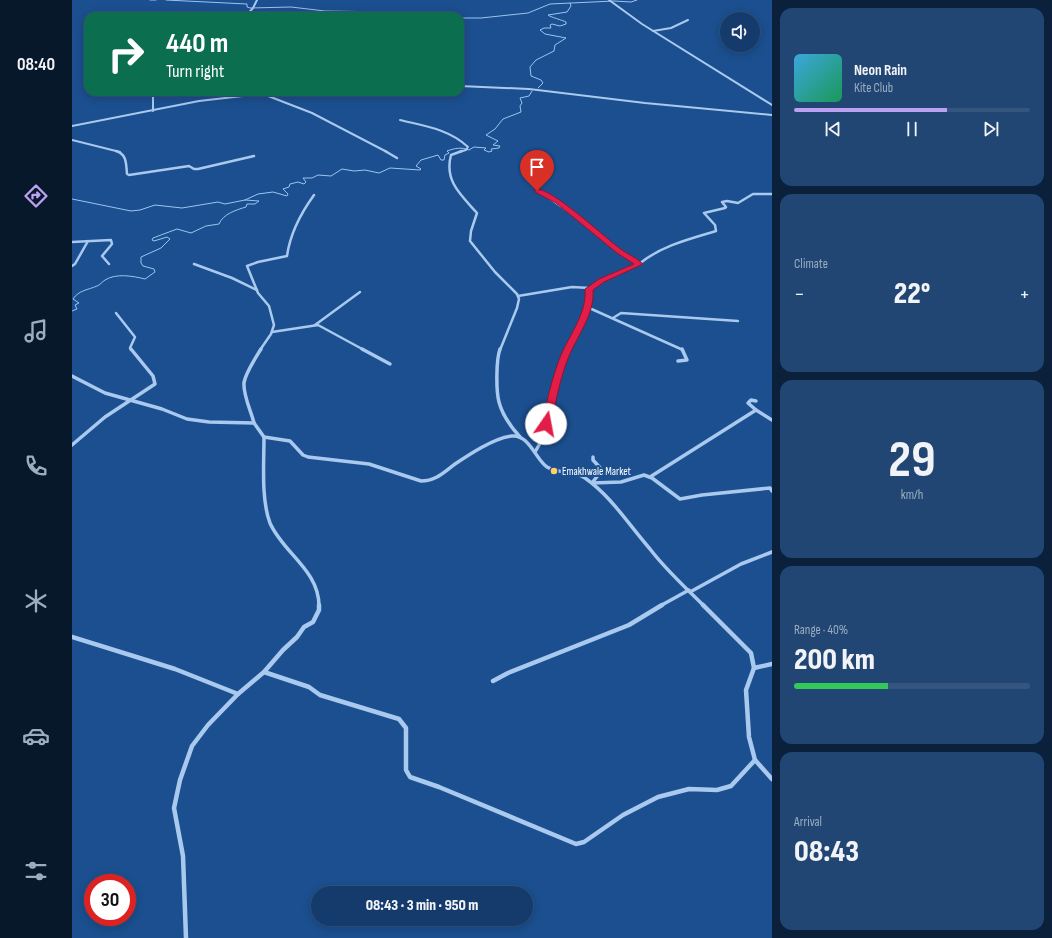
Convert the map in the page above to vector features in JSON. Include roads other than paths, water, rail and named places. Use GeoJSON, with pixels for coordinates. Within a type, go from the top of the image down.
{"type":"FeatureCollection","features":[{"type":"Feature","properties":{"kind":"street"},"geometry":{"type":"LineString","coordinates":[[250,12],[257,0]]}},
{"type":"Feature","properties":{"kind":"street"},"geometry":{"type":"LineString","coordinates":[[610,1],[653,31],[772,105]]}},
{"type":"Feature","properties":{"kind":"street"},"geometry":{"type":"LineString","coordinates":[[653,31],[671,28],[688,20]]}},
{"type":"Feature","properties":{"kind":"street"},"geometry":{"type":"LineString","coordinates":[[464,86],[489,86],[537,90],[644,103],[772,115]]}},
{"type":"Feature","properties":{"kind":"street"},"geometry":{"type":"LineString","coordinates":[[153,96],[153,111]]}},
{"type":"Feature","properties":{"kind":"street"},"geometry":{"type":"LineString","coordinates":[[72,126],[204,100],[237,96]]}},
{"type":"Feature","properties":{"kind":"street"},"geometry":{"type":"LineString","coordinates":[[270,96],[312,113],[397,158]]}},
{"type":"Feature","properties":{"kind":"street"},"geometry":{"type":"LineString","coordinates":[[400,120],[446,132],[467,146],[467,150],[452,155],[449,165],[450,177],[455,187],[477,214],[471,231],[470,241],[495,272],[518,296],[517,308],[507,329],[498,354],[497,372],[499,402],[512,428],[535,452],[541,461],[550,468],[569,473],[577,473],[592,483],[657,558],[751,653],[754,668],[746,690],[748,737],[755,760],[772,779]]}},
{"type":"Feature","properties":{"kind":"street"},"geometry":{"type":"LineString","coordinates":[[72,140],[122,153],[125,157],[127,173],[129,175],[189,166],[194,169],[198,169],[254,156]]}},
{"type":"Feature","properties":{"kind":"street"},"geometry":{"type":"LineString","coordinates":[[537,191],[558,202],[620,252],[639,264]]}},
{"type":"Feature","properties":{"kind":"street"},"geometry":{"type":"LineString","coordinates":[[518,296],[572,287],[590,288],[601,280],[639,264],[649,256],[681,241],[716,231],[715,225],[704,213],[725,208],[726,207],[722,202],[727,201],[738,203],[753,194],[772,194]]}},
{"type":"Feature","properties":{"kind":"street"},"geometry":{"type":"LineString","coordinates":[[186,938],[182,842],[175,814],[175,798],[192,746],[208,725],[238,694],[264,672],[282,650],[297,637],[304,628],[313,622],[317,616],[320,605],[316,587],[310,576],[298,559],[278,537],[269,518],[264,472],[264,437],[254,423],[245,392],[244,382],[255,358],[272,332],[273,320],[269,306],[257,290],[248,266],[258,262],[287,256],[288,248],[298,221],[314,195]]}},
{"type":"Feature","properties":{"kind":"street"},"geometry":{"type":"LineString","coordinates":[[72,242],[108,240],[113,242],[102,256],[109,264]]}},
{"type":"Feature","properties":{"kind":"street"},"geometry":{"type":"LineString","coordinates":[[72,266],[75,264],[88,241]]}},
{"type":"Feature","properties":{"kind":"street"},"geometry":{"type":"LineString","coordinates":[[194,264],[232,278],[257,290]]}},
{"type":"Feature","properties":{"kind":"street"},"geometry":{"type":"LineString","coordinates":[[535,452],[541,444],[556,379],[565,355],[580,327],[587,307],[590,288]]}},
{"type":"Feature","properties":{"kind":"street"},"geometry":{"type":"LineString","coordinates":[[272,332],[315,325],[360,292]]}},
{"type":"Feature","properties":{"kind":"street"},"geometry":{"type":"LineString","coordinates":[[587,307],[683,349],[687,360],[678,361]]}},
{"type":"Feature","properties":{"kind":"street"},"geometry":{"type":"LineString","coordinates":[[72,445],[105,417],[155,384],[153,376],[130,348],[135,337],[116,313]]}},
{"type":"Feature","properties":{"kind":"street"},"geometry":{"type":"LineString","coordinates":[[613,318],[621,313],[738,321]]}},
{"type":"Feature","properties":{"kind":"street"},"geometry":{"type":"LineString","coordinates":[[315,325],[328,330],[390,364]]}},
{"type":"Feature","properties":{"kind":"street"},"geometry":{"type":"LineString","coordinates":[[72,376],[84,381],[101,392],[162,409],[193,421],[254,423]]}},
{"type":"Feature","properties":{"kind":"street"},"geometry":{"type":"LineString","coordinates":[[756,401],[751,400],[748,403],[772,420]]}},
{"type":"Feature","properties":{"kind":"street"},"geometry":{"type":"LineString","coordinates":[[650,477],[756,410]]}},
{"type":"Feature","properties":{"kind":"street"},"geometry":{"type":"LineString","coordinates":[[264,437],[290,441],[302,455],[308,457],[369,464],[383,470],[428,482],[449,470],[458,462],[490,444],[511,436],[520,438]]}},
{"type":"Feature","properties":{"kind":"street"},"geometry":{"type":"LineString","coordinates":[[592,483],[602,470],[593,460],[593,457]]}},
{"type":"Feature","properties":{"kind":"street"},"geometry":{"type":"LineString","coordinates":[[592,483],[623,481],[641,475],[650,477],[680,499],[702,495],[770,488],[772,491]]}},
{"type":"Feature","properties":{"kind":"street"},"geometry":{"type":"LineString","coordinates":[[493,681],[508,673],[629,625],[668,601],[740,564],[772,552]]}},
{"type":"Feature","properties":{"kind":"street"},"geometry":{"type":"LineString","coordinates":[[72,637],[174,669],[238,694]]}},
{"type":"Feature","properties":{"kind":"street"},"geometry":{"type":"LineString","coordinates":[[754,668],[772,664]]}},
{"type":"Feature","properties":{"kind":"street"},"geometry":{"type":"LineString","coordinates":[[264,672],[309,687],[320,695],[399,719],[406,728],[406,770],[410,777],[439,787],[576,844],[586,842],[593,834],[624,814],[653,799],[672,792],[695,788],[726,789],[731,786],[755,760]]}},
{"type":"Feature","properties":{"kind":"waterway"},"geometry":{"type":"LineString","coordinates":[[150,0],[156,0]]}},
{"type":"Feature","properties":{"kind":"waterway"},"geometry":{"type":"LineString","coordinates":[[166,0],[247,4],[247,7],[250,8],[291,7],[325,11],[392,12]]}},
{"type":"Feature","properties":{"kind":"waterway"},"geometry":{"type":"LineString","coordinates":[[570,3],[614,1],[631,2],[637,0]]}},
{"type":"Feature","properties":{"kind":"waterway"},"geometry":{"type":"LineString","coordinates":[[464,18],[481,18],[528,13],[550,4],[570,3]]}},
{"type":"Feature","properties":{"kind":"waterway"},"geometry":{"type":"LineString","coordinates":[[538,88],[543,83],[541,80],[531,76],[530,67],[536,60],[554,51],[555,45],[566,38],[545,34],[540,30],[544,28],[551,28],[550,25],[552,24],[560,26],[566,24],[566,22],[548,15],[567,12],[571,6],[570,3]]}},
{"type":"Feature","properties":{"kind":"waterway"},"geometry":{"type":"LineString","coordinates":[[245,200],[258,194],[273,192],[287,196],[288,194],[283,189],[289,187],[290,184],[298,182],[304,184],[306,182],[303,178],[312,178],[318,175],[331,176],[342,169],[354,171],[365,170],[379,173],[390,168],[420,170],[421,169],[416,166],[421,160],[438,155],[441,160],[444,160],[445,155],[449,153],[447,151],[453,149],[461,148],[469,150],[474,147],[486,148],[484,150],[489,152],[492,151],[491,149],[499,148],[500,146],[493,145],[498,141],[486,135],[495,129],[503,119],[521,112],[520,106],[522,103],[520,98],[529,96],[532,91]]}},
{"type":"Feature","properties":{"kind":"waterway"},"geometry":{"type":"LineString","coordinates":[[72,199],[131,211],[140,210],[155,205],[182,208],[218,202],[225,204],[245,200]]}},
{"type":"Feature","properties":{"kind":"waterway"},"geometry":{"type":"LineString","coordinates":[[72,311],[77,309],[75,305],[79,303],[73,299],[75,296],[81,292],[98,286],[109,278],[114,276],[125,276],[145,279],[155,272],[154,269],[143,266],[141,263],[141,257],[161,248],[170,239],[167,237],[154,241],[152,240],[153,238],[177,229],[191,233],[206,226],[219,224],[230,213],[246,207],[247,204],[255,204],[259,201],[245,200]]}},
{"type":"Feature","properties":{"kind":"place","name":"Emakhwale Market"},"geometry":{"type":"Point","coordinates":[554,471]}}]}
